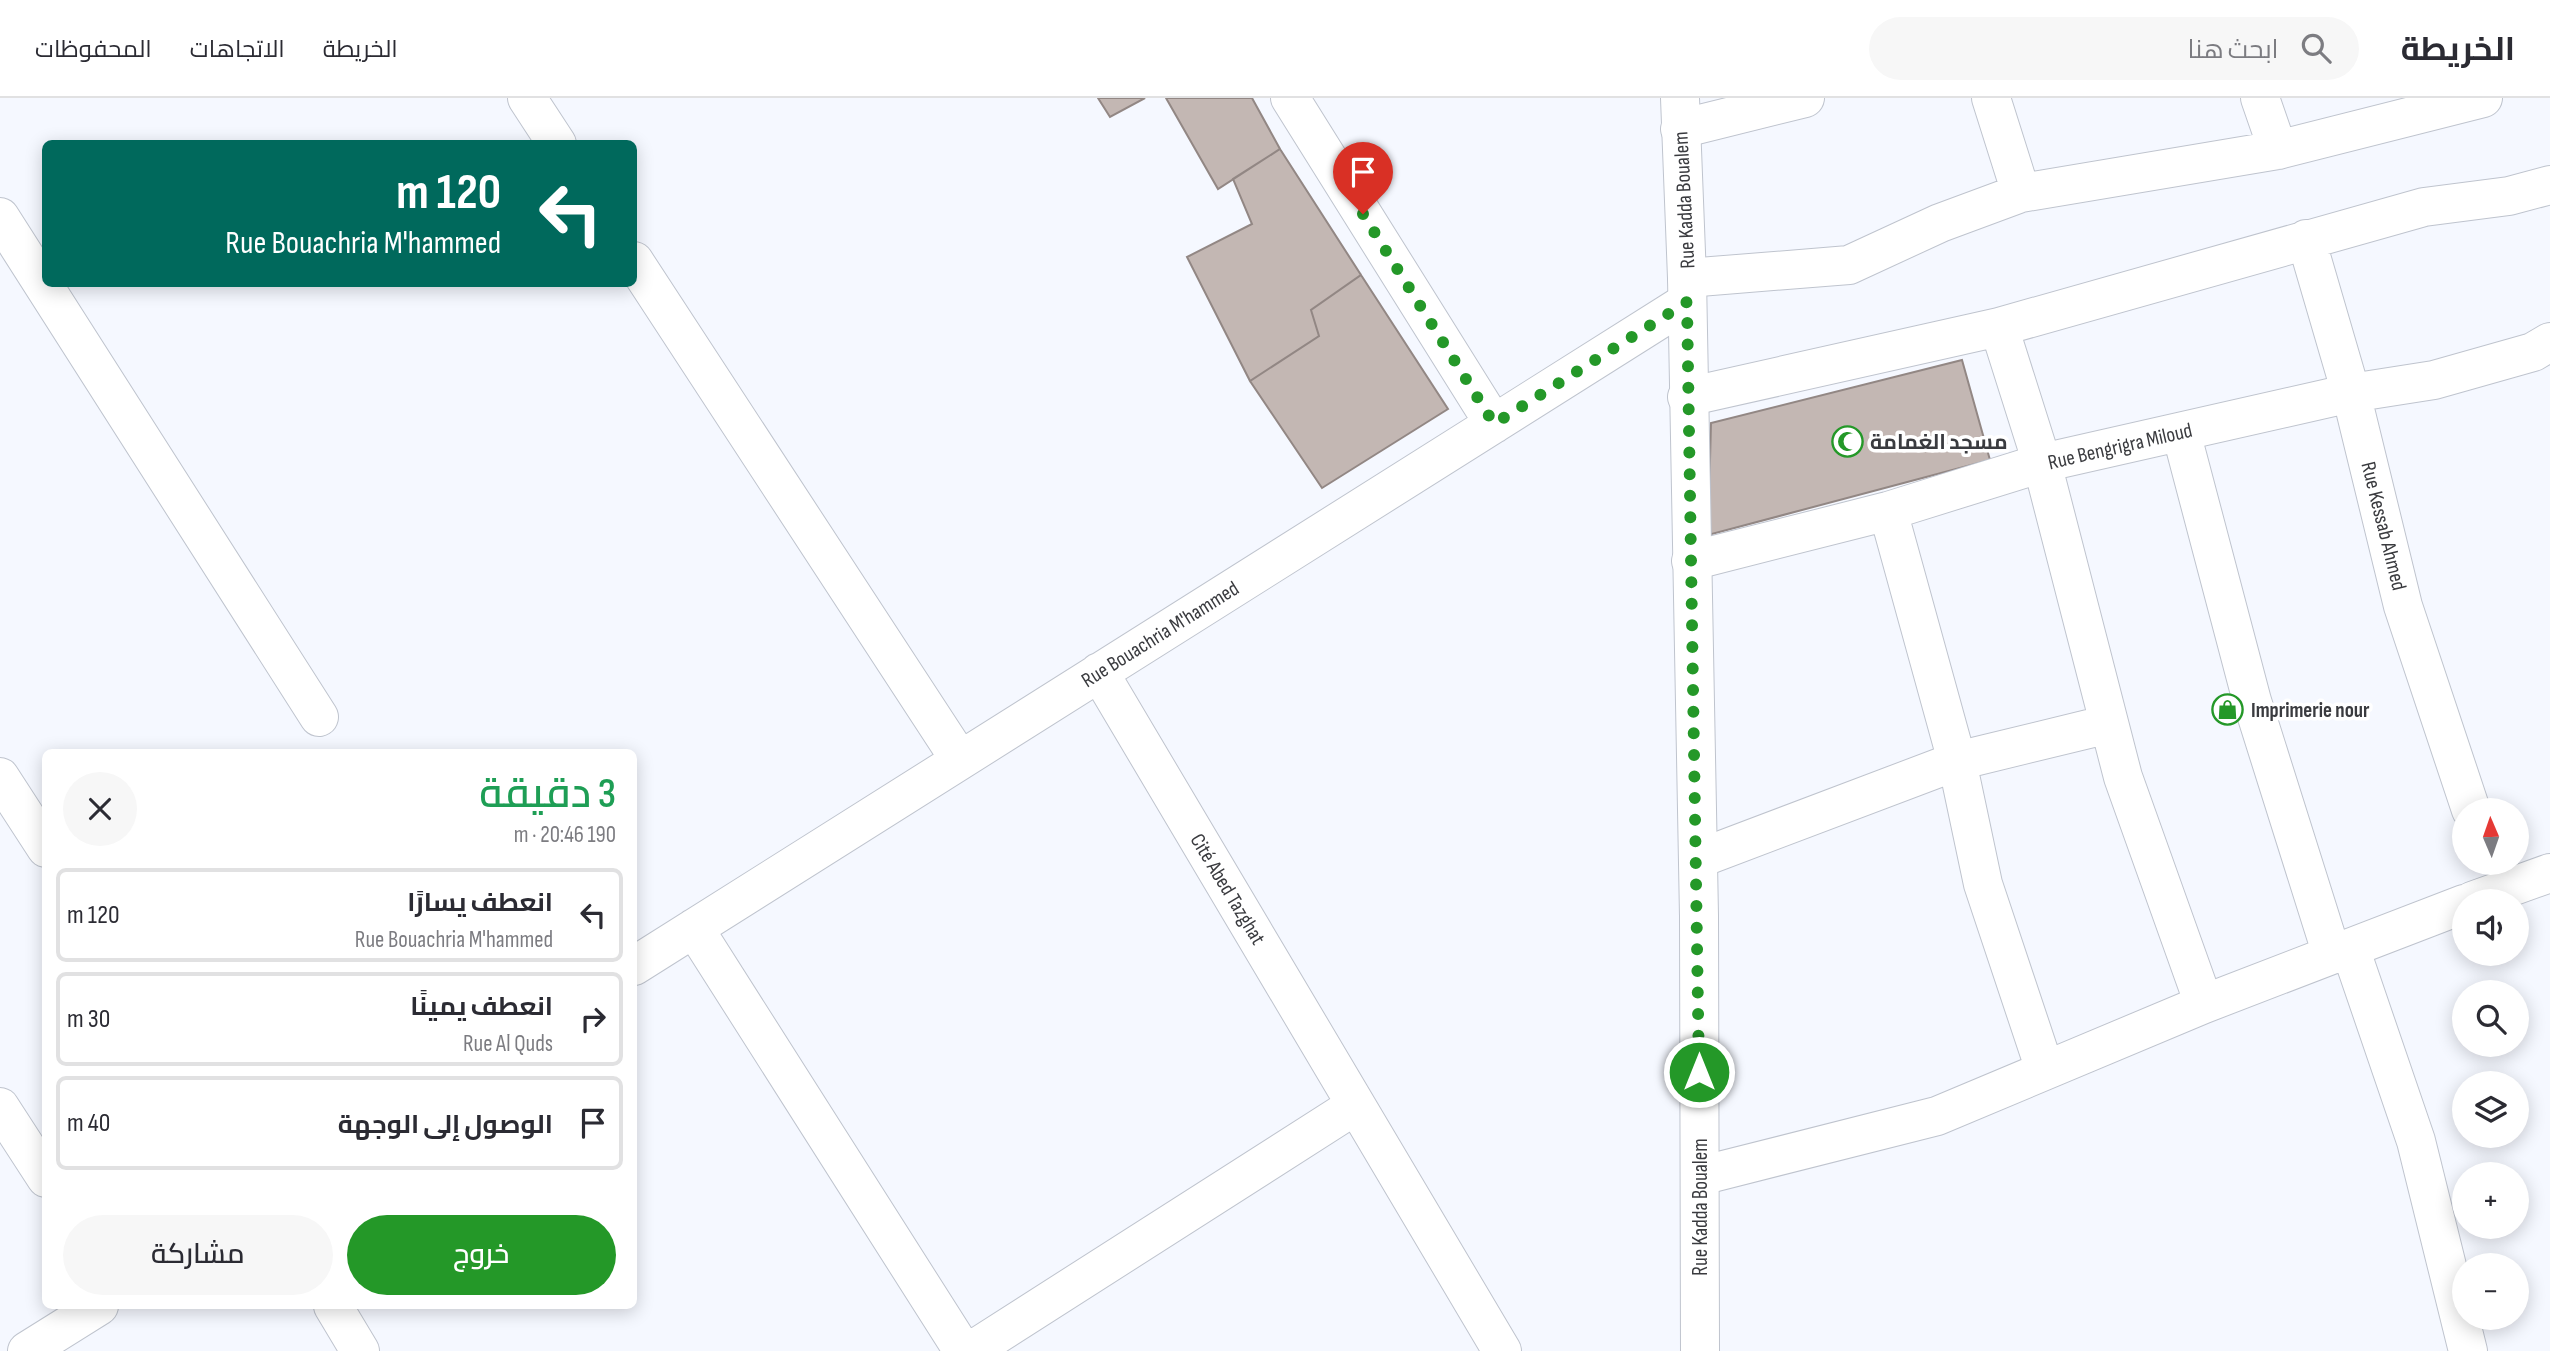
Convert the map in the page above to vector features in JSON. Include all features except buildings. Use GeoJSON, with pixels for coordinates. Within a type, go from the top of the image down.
{"type":"FeatureCollection","features":[{"type":"Feature","properties":{"kind":"street"},"geometry":{"type":"LineString","coordinates":[[527,98],[554,140]]}},
{"type":"Feature","properties":{"kind":"street"},"geometry":{"type":"LineString","coordinates":[[1290,98],[1494,424]]}},
{"type":"Feature","properties":{"kind":"street"},"geometry":{"type":"LineString","coordinates":[[1680,113],[1805,98]]}},
{"type":"Feature","properties":{"kind":"street"},"geometry":{"type":"LineString","coordinates":[[1991,98],[2021,193]]}},
{"type":"Feature","properties":{"kind":"street"},"geometry":{"type":"LineString","coordinates":[[2260,98],[2278,150]]}},
{"type":"Feature","properties":{"kind":"street"},"geometry":{"type":"LineString","coordinates":[[1687,290],[1849,265],[1940,223],[2021,193],[2278,150],[2483,98]]}},
{"type":"Feature","properties":{"kind":"street","name":"Rue Kadda Boualem"},"geometry":{"type":"LineString","coordinates":[[1680,113],[1687,290],[1698,859],[1700,1351]]}},
{"type":"Feature","properties":{"kind":"street"},"geometry":{"type":"LineString","coordinates":[[1687,397],[1999,327],[2424,207],[2509,196],[2550,185]]}},
{"type":"Feature","properties":{"kind":"street"},"geometry":{"type":"LineString","coordinates":[[0,217],[42,283]]}},
{"type":"Feature","properties":{"kind":"street","name":"Rue Kessab Ahmed"},"geometry":{"type":"LineString","coordinates":[[2306,239],[2351,393],[2403,606],[2467,798]]}},
{"type":"Feature","properties":{"kind":"street"},"geometry":{"type":"LineString","coordinates":[[637,266],[960,760]]}},
{"type":"Feature","properties":{"kind":"street"},"geometry":{"type":"LineString","coordinates":[[45,287],[319,717]]}},
{"type":"Feature","properties":{"kind":"street","name":"Rue Bouachria M'hammed"},"geometry":{"type":"LineString","coordinates":[[637,964],[1494,424],[1687,290]]}},
{"type":"Feature","properties":{"kind":"street"},"geometry":{"type":"LineString","coordinates":[[1999,327],[2042,463],[2101,680],[2123,777],[2204,1004]]}},
{"type":"Feature","properties":{"kind":"street","name":"Rue Bengrigra Miloud"},"geometry":{"type":"LineString","coordinates":[[1691,561],[1888,511],[2042,463],[2351,393],[2434,380],[2533,352],[2550,342]]}},
{"type":"Feature","properties":{"kind":"street"},"geometry":{"type":"LineString","coordinates":[[2181,432],[2252,701],[2341,951],[2416,1141],[2468,1351]]}},
{"type":"Feature","properties":{"kind":"street"},"geometry":{"type":"LineString","coordinates":[[1888,511],[1957,761],[1983,884],[2045,1070]]}},
{"type":"Feature","properties":{"kind":"street","name":"Cité Abed Tazghat"},"geometry":{"type":"LineString","coordinates":[[1099,672],[1502,1351]]}},
{"type":"Feature","properties":{"kind":"street"},"geometry":{"type":"LineString","coordinates":[[1698,859],[1957,761],[2109,724]]}},
{"type":"Feature","properties":{"kind":"street"},"geometry":{"type":"LineString","coordinates":[[0,777],[42,842]]}},
{"type":"Feature","properties":{"kind":"street"},"geometry":{"type":"LineString","coordinates":[[2484,889],[2550,873]]}},
{"type":"Feature","properties":{"kind":"street"},"geometry":{"type":"LineString","coordinates":[[1700,1176],[1937,1116],[2204,1004],[2341,951],[2452,902]]}},
{"type":"Feature","properties":{"kind":"street"},"geometry":{"type":"LineString","coordinates":[[694,928],[963,1351]]}},
{"type":"Feature","properties":{"kind":"street"},"geometry":{"type":"LineString","coordinates":[[971,1351],[1356,1105]]}},
{"type":"Feature","properties":{"kind":"street"},"geometry":{"type":"LineString","coordinates":[[0,1107],[42,1172]]}},
{"type":"Feature","properties":{"kind":"street"},"geometry":{"type":"LineString","coordinates":[[27,1351],[94,1309]]}},
{"type":"Feature","properties":{"kind":"street"},"geometry":{"type":"LineString","coordinates":[[336,1309],[360,1351]]}},
{"type":"Feature","properties":{"kind":"place","name":"مسجد الغمامة"},"geometry":{"type":"Point","coordinates":[1847,442]}},
{"type":"Feature","properties":{"kind":"place","name":"Imprimerie nour"},"geometry":{"type":"Point","coordinates":[2228,710]}},
{"type":"Feature","properties":{"kind":"route"},"geometry":{"type":"LineString","coordinates":[[1363,214],[1494,424],[1687,302],[1699,916],[1699,1072]]}}]}
